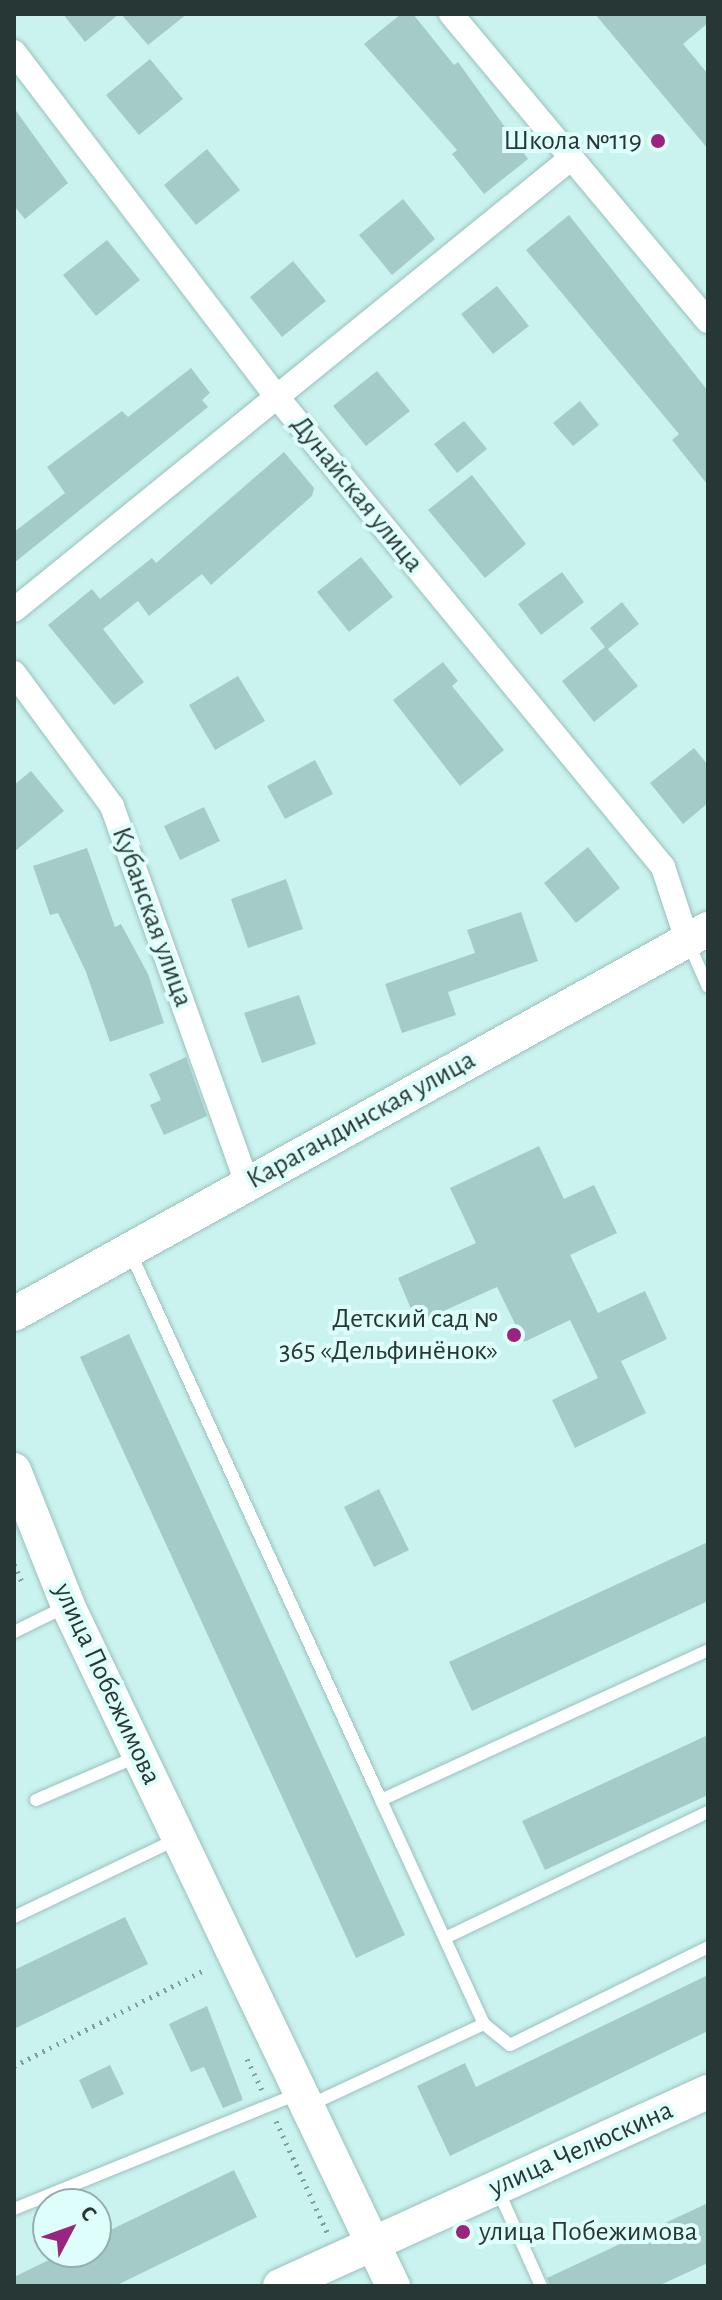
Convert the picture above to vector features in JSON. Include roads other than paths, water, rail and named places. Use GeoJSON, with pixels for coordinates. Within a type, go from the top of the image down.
{"type":"FeatureCollection","features":[{"type":"Feature","properties":{"kind":"street"},"geometry":{"type":"LineString","coordinates":[[451,14],[569,160],[708,321]]}},
{"type":"Feature","properties":{"kind":"street","name":"Дунайская улица"},"geometry":{"type":"LineString","coordinates":[[14,52],[277,397],[663,867],[698,935]]}},
{"type":"Feature","properties":{"kind":"street"},"geometry":{"type":"LineString","coordinates":[[14,610],[569,160]]}},
{"type":"Feature","properties":{"kind":"street","name":"Кубанская улица"},"geometry":{"type":"LineString","coordinates":[[14,673],[112,806],[247,1183]]}},
{"type":"Feature","properties":{"kind":"street","name":"Карагандинская улица"},"geometry":{"type":"LineString","coordinates":[[14,1314],[698,935]]}},
{"type":"Feature","properties":{"kind":"street","name":"улица Побежимова"},"geometry":{"type":"LineString","coordinates":[[14,1470],[21,1505],[393,2286]]}},
{"type":"Feature","properties":{"kind":"street","name":"улица Челюскина"},"geometry":{"type":"LineString","coordinates":[[280,2286],[708,2092]]}},
{"type":"Feature","properties":{"kind":"lane"},"geometry":{"type":"LineString","coordinates":[[698,935],[708,987]]}},
{"type":"Feature","properties":{"kind":"lane"},"geometry":{"type":"LineString","coordinates":[[129,1249],[484,2024],[510,2045],[708,1947]]}},
{"type":"Feature","properties":{"kind":"lane"},"geometry":{"type":"LineString","coordinates":[[14,1632],[68,1606]]}},
{"type":"Feature","properties":{"kind":"lane"},"geometry":{"type":"LineString","coordinates":[[381,1800],[708,1650]]}},
{"type":"Feature","properties":{"kind":"lane"},"geometry":{"type":"LineString","coordinates":[[36,1800],[139,1756]]}},
{"type":"Feature","properties":{"kind":"lane"},"geometry":{"type":"LineString","coordinates":[[445,1938],[708,1812]]}},
{"type":"Feature","properties":{"kind":"lane"},"geometry":{"type":"LineString","coordinates":[[14,1917],[179,1838]]}},
{"type":"Feature","properties":{"kind":"lane"},"geometry":{"type":"LineString","coordinates":[[14,2209],[304,2099],[484,2024]]}},
{"type":"Feature","properties":{"kind":"lane"},"geometry":{"type":"LineString","coordinates":[[496,2187],[541,2286]]}},
{"type":"Feature","properties":{"kind":"place","name":"Школа №119"},"geometry":{"type":"Point","coordinates":[658,141]}},
{"type":"Feature","properties":{"kind":"place","name":"Детский сад № 365 «Дельфинёнок»"},"geometry":{"type":"Point","coordinates":[514,1335]}},
{"type":"Feature","properties":{"kind":"place","name":"улица Побежимова"},"geometry":{"type":"Point","coordinates":[463,2232]}}]}
